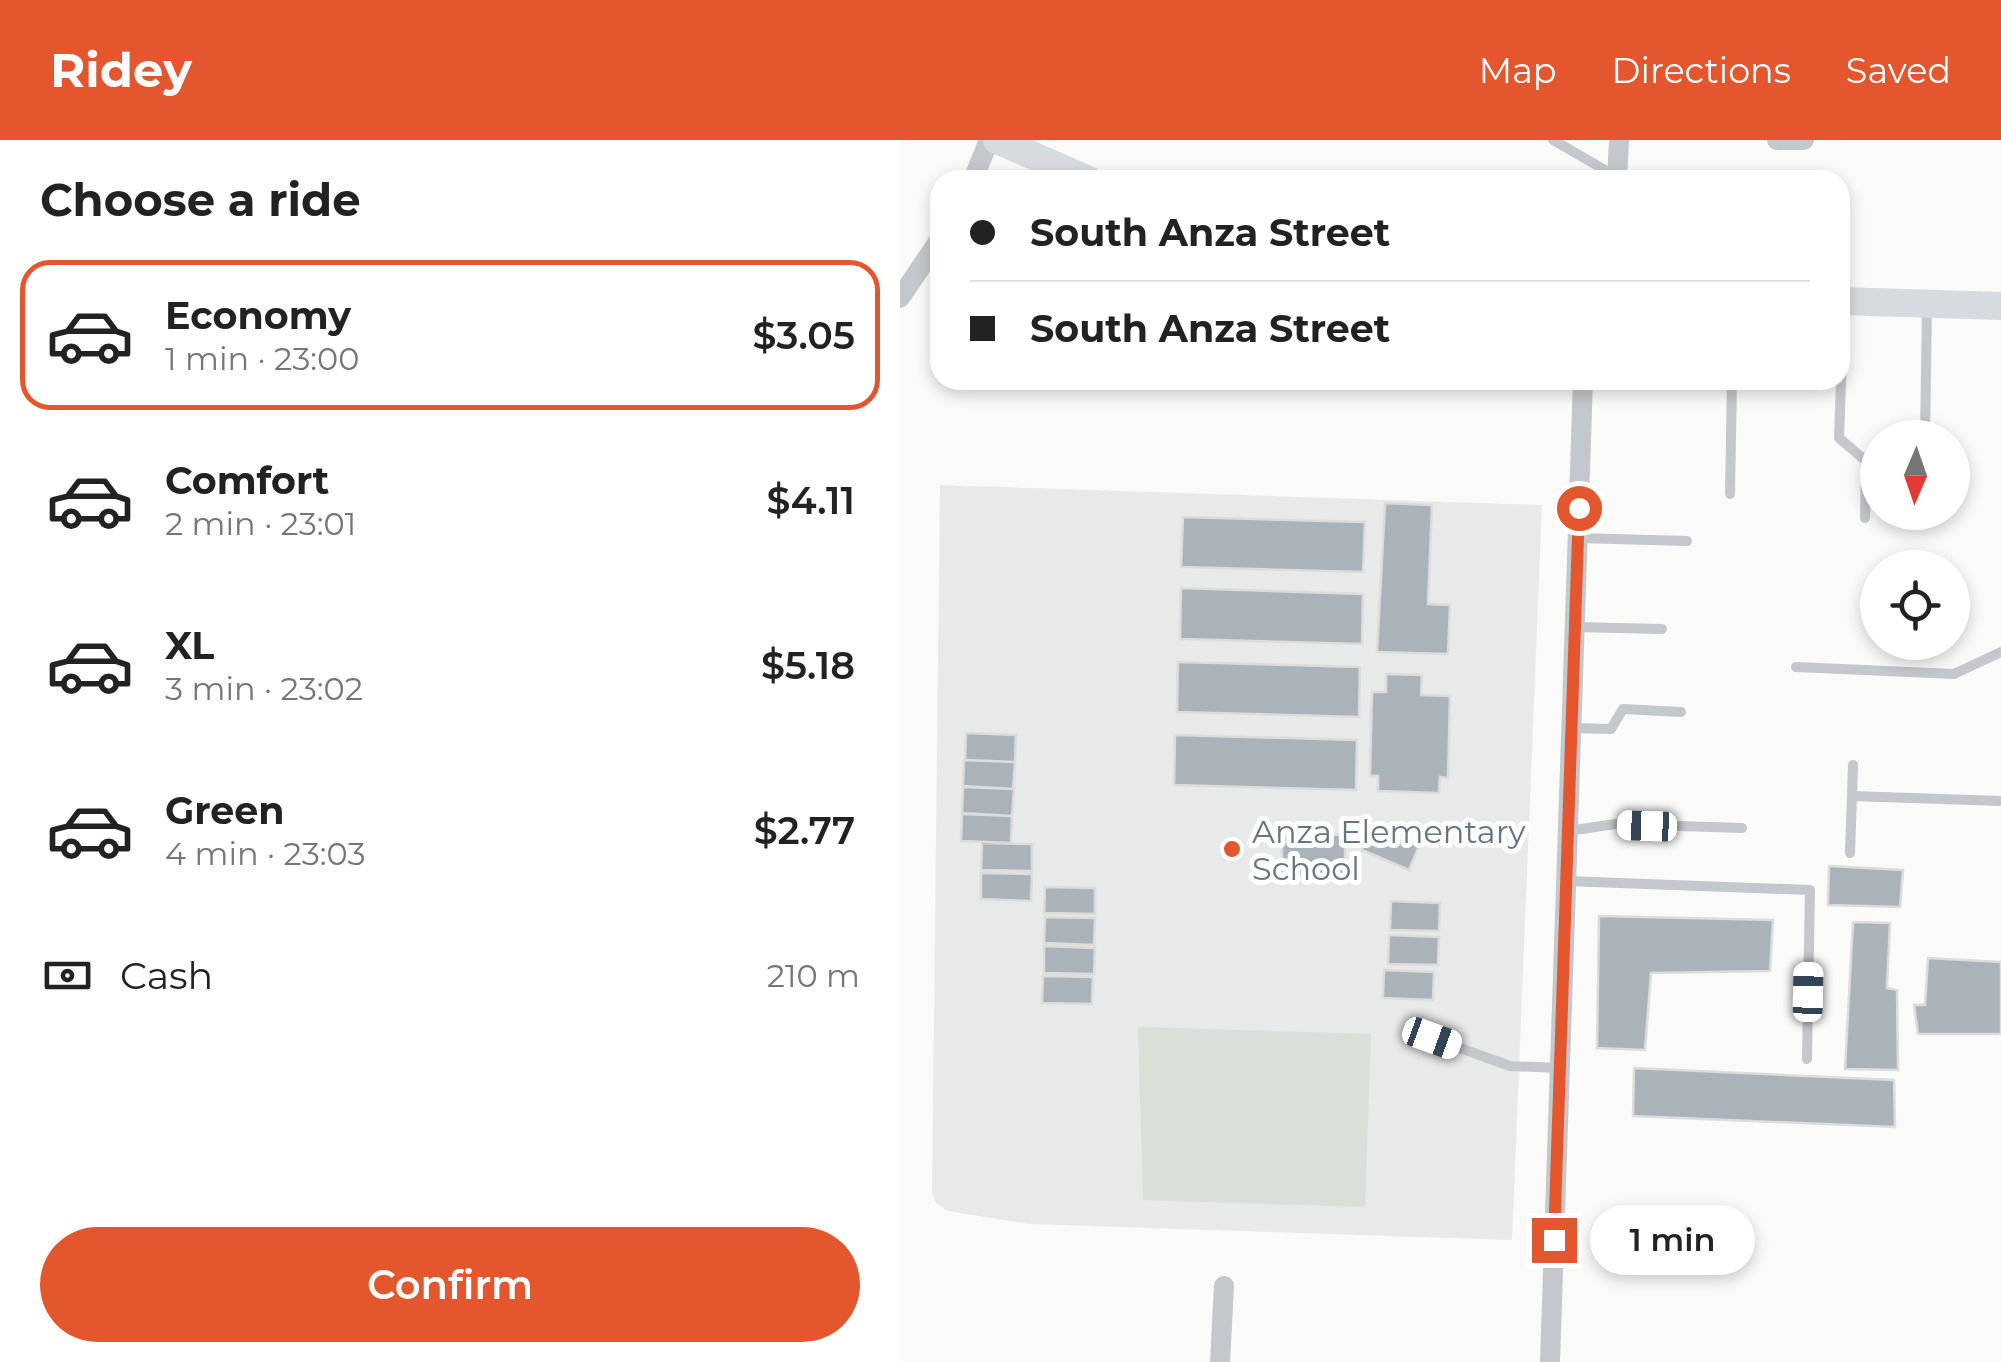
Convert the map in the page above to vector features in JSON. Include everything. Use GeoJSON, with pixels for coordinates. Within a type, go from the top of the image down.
{"type":"FeatureCollection","features":[{"type":"Feature","properties":{"kind":"main road"},"geometry":{"type":"LineString","coordinates":[[997,140],[1066,170]]}},
{"type":"Feature","properties":{"kind":"main road"},"geometry":{"type":"LineString","coordinates":[[1850,301],[2001,306]]}},
{"type":"Feature","properties":{"kind":"street"},"geometry":{"type":"LineString","coordinates":[[977,170],[989,140]]}},
{"type":"Feature","properties":{"kind":"street"},"geometry":{"type":"LineString","coordinates":[[1618,170],[1620,140]]}},
{"type":"Feature","properties":{"kind":"street"},"geometry":{"type":"LineString","coordinates":[[1777,140],[1804,140]]}},
{"type":"Feature","properties":{"kind":"street"},"geometry":{"type":"LineString","coordinates":[[900,298],[930,254]]}},
{"type":"Feature","properties":{"kind":"street"},"geometry":{"type":"LineString","coordinates":[[1550,1362],[1583,390]]}},
{"type":"Feature","properties":{"kind":"street"},"geometry":{"type":"LineString","coordinates":[[1220,1362],[1224,1286]]}},
{"type":"Feature","properties":{"kind":"lane"},"geometry":{"type":"LineString","coordinates":[[1552,140],[1603,170]]}},
{"type":"Feature","properties":{"kind":"lane"},"geometry":{"type":"LineString","coordinates":[[1925,420],[1928,304]]}},
{"type":"Feature","properties":{"kind":"lane"},"geometry":{"type":"LineString","coordinates":[[1730,494],[1732,390]]}},
{"type":"Feature","properties":{"kind":"lane"},"geometry":{"type":"LineString","coordinates":[[1840,390],[1839,438],[1860,456]]}},
{"type":"Feature","properties":{"kind":"lane"},"geometry":{"type":"LineString","coordinates":[[1578,538],[1687,541]]}},
{"type":"Feature","properties":{"kind":"lane"},"geometry":{"type":"LineString","coordinates":[[1574,627],[1662,629]]}},
{"type":"Feature","properties":{"kind":"lane"},"geometry":{"type":"LineString","coordinates":[[1796,668],[1954,674],[2001,652]]}},
{"type":"Feature","properties":{"kind":"lane"},"geometry":{"type":"LineString","coordinates":[[1571,728],[1611,729],[1623,709],[1681,712]]}},
{"type":"Feature","properties":{"kind":"lane"},"geometry":{"type":"LineString","coordinates":[[1850,853],[1853,765]]}},
{"type":"Feature","properties":{"kind":"lane"},"geometry":{"type":"LineString","coordinates":[[1852,796],[2001,801]]}},
{"type":"Feature","properties":{"kind":"lane"},"geometry":{"type":"LineString","coordinates":[[1568,831],[1615,824],[1742,828]]}},
{"type":"Feature","properties":{"kind":"lane"},"geometry":{"type":"LineString","coordinates":[[1566,881],[1810,890],[1807,1059]]}},
{"type":"Feature","properties":{"kind":"lane"},"geometry":{"type":"LineString","coordinates":[[1432,1038],[1510,1066],[1560,1068]]}},
{"type":"Feature","properties":{"kind":"shaded area","name":"Anza Elementary School"},"geometry":{"type":"Polygon","coordinates":[[[940,485],[1542,505],[1512,1240],[1029,1224],[948,1211],[936,1203],[932,1193],[940,485]]]}},
{"type":"Feature","properties":{"kind":"shaded area"},"geometry":{"type":"Polygon","coordinates":[[[1138,1027],[1371,1034],[1365,1207],[1143,1200],[1138,1027]]]}},
{"type":"Feature","properties":{"kind":"building"},"geometry":{"type":"Polygon","coordinates":[[[1385,503],[1432,505],[1428,604],[1450,605],[1448,654],[1377,652],[1385,503]]]}},
{"type":"Feature","properties":{"kind":"building"},"geometry":{"type":"Polygon","coordinates":[[[1183,517],[1365,522],[1363,572],[1181,567],[1183,517]]]}},
{"type":"Feature","properties":{"kind":"building"},"geometry":{"type":"Polygon","coordinates":[[[1181,588],[1363,594],[1362,644],[1180,639],[1181,588]]]}},
{"type":"Feature","properties":{"kind":"building"},"geometry":{"type":"Polygon","coordinates":[[[1178,662],[1360,667],[1359,717],[1177,712],[1178,662]]]}},
{"type":"Feature","properties":{"kind":"building"},"geometry":{"type":"Polygon","coordinates":[[[1386,674],[1422,675],[1421,695],[1450,696],[1448,778],[1440,777],[1439,793],[1378,791],[1378,776],[1370,776],[1372,692],[1386,692],[1386,674]]]}},
{"type":"Feature","properties":{"kind":"building"},"geometry":{"type":"Polygon","coordinates":[[[966,733],[1016,735],[1015,762],[965,760],[966,733]]]}},
{"type":"Feature","properties":{"kind":"building"},"geometry":{"type":"Polygon","coordinates":[[[1175,735],[1357,740],[1356,790],[1174,785],[1175,735]]]}},
{"type":"Feature","properties":{"kind":"building"},"geometry":{"type":"Polygon","coordinates":[[[964,760],[1015,762],[1013,789],[963,786],[964,760]]]}},
{"type":"Feature","properties":{"kind":"building"},"geometry":{"type":"Polygon","coordinates":[[[963,787],[1014,789],[1012,816],[962,813],[963,787]]]}},
{"type":"Feature","properties":{"kind":"building"},"geometry":{"type":"Polygon","coordinates":[[[962,814],[1012,816],[1011,843],[961,841],[962,814]]]}},
{"type":"Feature","properties":{"kind":"building"},"geometry":{"type":"Polygon","coordinates":[[[1373,826],[1419,846],[1409,870],[1362,850],[1373,826]]]}},
{"type":"Feature","properties":{"kind":"building"},"geometry":{"type":"Polygon","coordinates":[[[1282,835],[1345,835],[1345,876],[1282,876],[1282,835]]]}},
{"type":"Feature","properties":{"kind":"building"},"geometry":{"type":"Polygon","coordinates":[[[982,843],[1032,844],[1032,871],[981,870],[982,843]]]}},
{"type":"Feature","properties":{"kind":"building"},"geometry":{"type":"Polygon","coordinates":[[[1829,866],[1903,870],[1900,907],[1828,905],[1829,866]]]}},
{"type":"Feature","properties":{"kind":"building"},"geometry":{"type":"Polygon","coordinates":[[[981,873],[1032,874],[1031,901],[981,899],[981,873]]]}},
{"type":"Feature","properties":{"kind":"building"},"geometry":{"type":"Polygon","coordinates":[[[1045,887],[1095,888],[1095,914],[1044,913],[1045,887]]]}},
{"type":"Feature","properties":{"kind":"building"},"geometry":{"type":"Polygon","coordinates":[[[1391,901],[1440,903],[1439,931],[1390,930],[1391,901]]]}},
{"type":"Feature","properties":{"kind":"building"},"geometry":{"type":"Polygon","coordinates":[[[1599,916],[1773,920],[1770,971],[1651,973],[1645,1050],[1597,1048],[1599,916]]]}},
{"type":"Feature","properties":{"kind":"building"},"geometry":{"type":"Polygon","coordinates":[[[1045,917],[1095,918],[1094,945],[1044,943],[1045,917]]]}},
{"type":"Feature","properties":{"kind":"building"},"geometry":{"type":"Polygon","coordinates":[[[1853,922],[1890,923],[1887,988],[1897,990],[1898,1070],[1845,1069],[1853,922]]]}},
{"type":"Feature","properties":{"kind":"building"},"geometry":{"type":"Polygon","coordinates":[[[1389,935],[1439,937],[1438,965],[1388,964],[1389,935]]]}},
{"type":"Feature","properties":{"kind":"building"},"geometry":{"type":"Polygon","coordinates":[[[1044,946],[1095,948],[1094,974],[1044,973],[1044,946]]]}},
{"type":"Feature","properties":{"kind":"building"},"geometry":{"type":"Polygon","coordinates":[[[1928,958],[2001,962],[2001,1034],[1918,1034],[1914,1005],[1925,1005],[1928,958]]]}},
{"type":"Feature","properties":{"kind":"building"},"geometry":{"type":"Polygon","coordinates":[[[1384,970],[1434,972],[1433,1000],[1383,998],[1384,970]]]}},
{"type":"Feature","properties":{"kind":"building"},"geometry":{"type":"Polygon","coordinates":[[[1043,976],[1093,977],[1092,1004],[1042,1003],[1043,976]]]}},
{"type":"Feature","properties":{"kind":"building"},"geometry":{"type":"Polygon","coordinates":[[[1634,1068],[1894,1080],[1895,1127],[1633,1116],[1634,1068]]]}},
{"type":"Feature","properties":{"kind":"place","name":"Anza Elementary School"},"geometry":{"type":"Point","coordinates":[1232,849]}},
{"type":"Feature","properties":{"kind":"route"},"geometry":{"type":"LineString","coordinates":[[1554,1240],[1579,508]]}}]}
